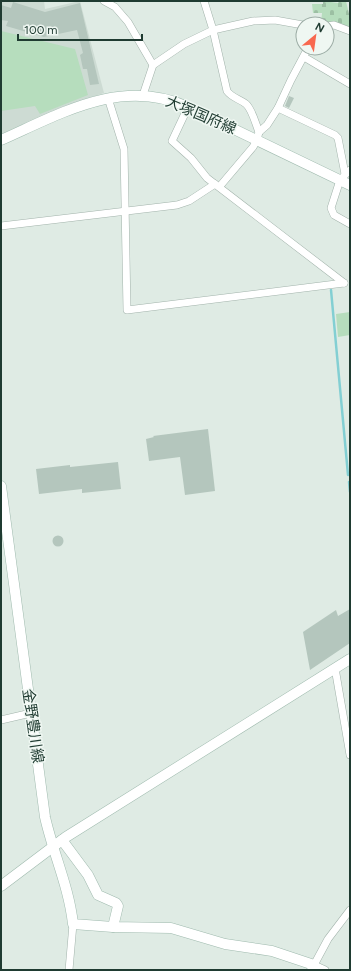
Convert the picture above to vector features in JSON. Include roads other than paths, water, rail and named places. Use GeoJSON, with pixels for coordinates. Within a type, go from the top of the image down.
{"type":"FeatureCollection","features":[{"type":"Feature","properties":{"kind":"main road","name":"大塚国府線"},"geometry":{"type":"LineString","coordinates":[[1,140],[70,110],[108,98],[131,95],[166,98],[345,174],[350,185]]}},
{"type":"Feature","properties":{"kind":"main road","name":"金野豊川線"},"geometry":{"type":"LineString","coordinates":[[1,486],[45,817],[52,847],[68,896],[73,924]]}},
{"type":"Feature","properties":{"kind":"main road"},"geometry":{"type":"LineString","coordinates":[[1,886],[62,840],[350,659]]}},
{"type":"Feature","properties":{"kind":"main road"},"geometry":{"type":"LineString","coordinates":[[62,840],[88,875],[98,895],[116,903],[118,906],[113,927]]}},
{"type":"Feature","properties":{"kind":"main road"},"geometry":{"type":"LineString","coordinates":[[73,924],[113,927],[171,928],[225,944],[272,951],[313,968]]}},
{"type":"Feature","properties":{"kind":"street"},"geometry":{"type":"LineString","coordinates":[[104,1],[115,7],[128,22],[153,65]]}},
{"type":"Feature","properties":{"kind":"street"},"geometry":{"type":"LineString","coordinates":[[204,1],[213,30],[227,91],[229,94],[249,107],[258,136]]}},
{"type":"Feature","properties":{"kind":"street"},"geometry":{"type":"LineString","coordinates":[[143,96],[153,65],[184,44],[213,30],[253,21],[275,20],[295,24]]}},
{"type":"Feature","properties":{"kind":"street"},"geometry":{"type":"LineString","coordinates":[[335,25],[350,31]]}},
{"type":"Feature","properties":{"kind":"street"},"geometry":{"type":"LineString","coordinates":[[1,226],[177,205],[190,201],[217,185],[253,146],[258,136],[278,108],[304,56],[350,84]]}},
{"type":"Feature","properties":{"kind":"street"},"geometry":{"type":"LineString","coordinates":[[108,98],[124,148],[127,310],[344,283],[207,178],[191,158],[172,141],[188,107]]}},
{"type":"Feature","properties":{"kind":"street"},"geometry":{"type":"LineString","coordinates":[[278,108],[335,135],[338,138],[345,174],[331,208],[334,216],[350,224]]}},
{"type":"Feature","properties":{"kind":"street"},"geometry":{"type":"LineString","coordinates":[[334,668],[350,755]]}},
{"type":"Feature","properties":{"kind":"street"},"geometry":{"type":"LineString","coordinates":[[1,720],[31,713]]}},
{"type":"Feature","properties":{"kind":"street"},"geometry":{"type":"LineString","coordinates":[[326,970],[313,968],[335,929],[350,910]]}},
{"type":"Feature","properties":{"kind":"street"},"geometry":{"type":"LineString","coordinates":[[69,970],[73,924]]}},
{"type":"Feature","properties":{"kind":"waterway"},"geometry":{"type":"LineString","coordinates":[[331,290],[348,475]]}},
{"type":"Feature","properties":{"kind":"waterway"},"geometry":{"type":"LineString","coordinates":[[349,482],[350,492]]}}]}
